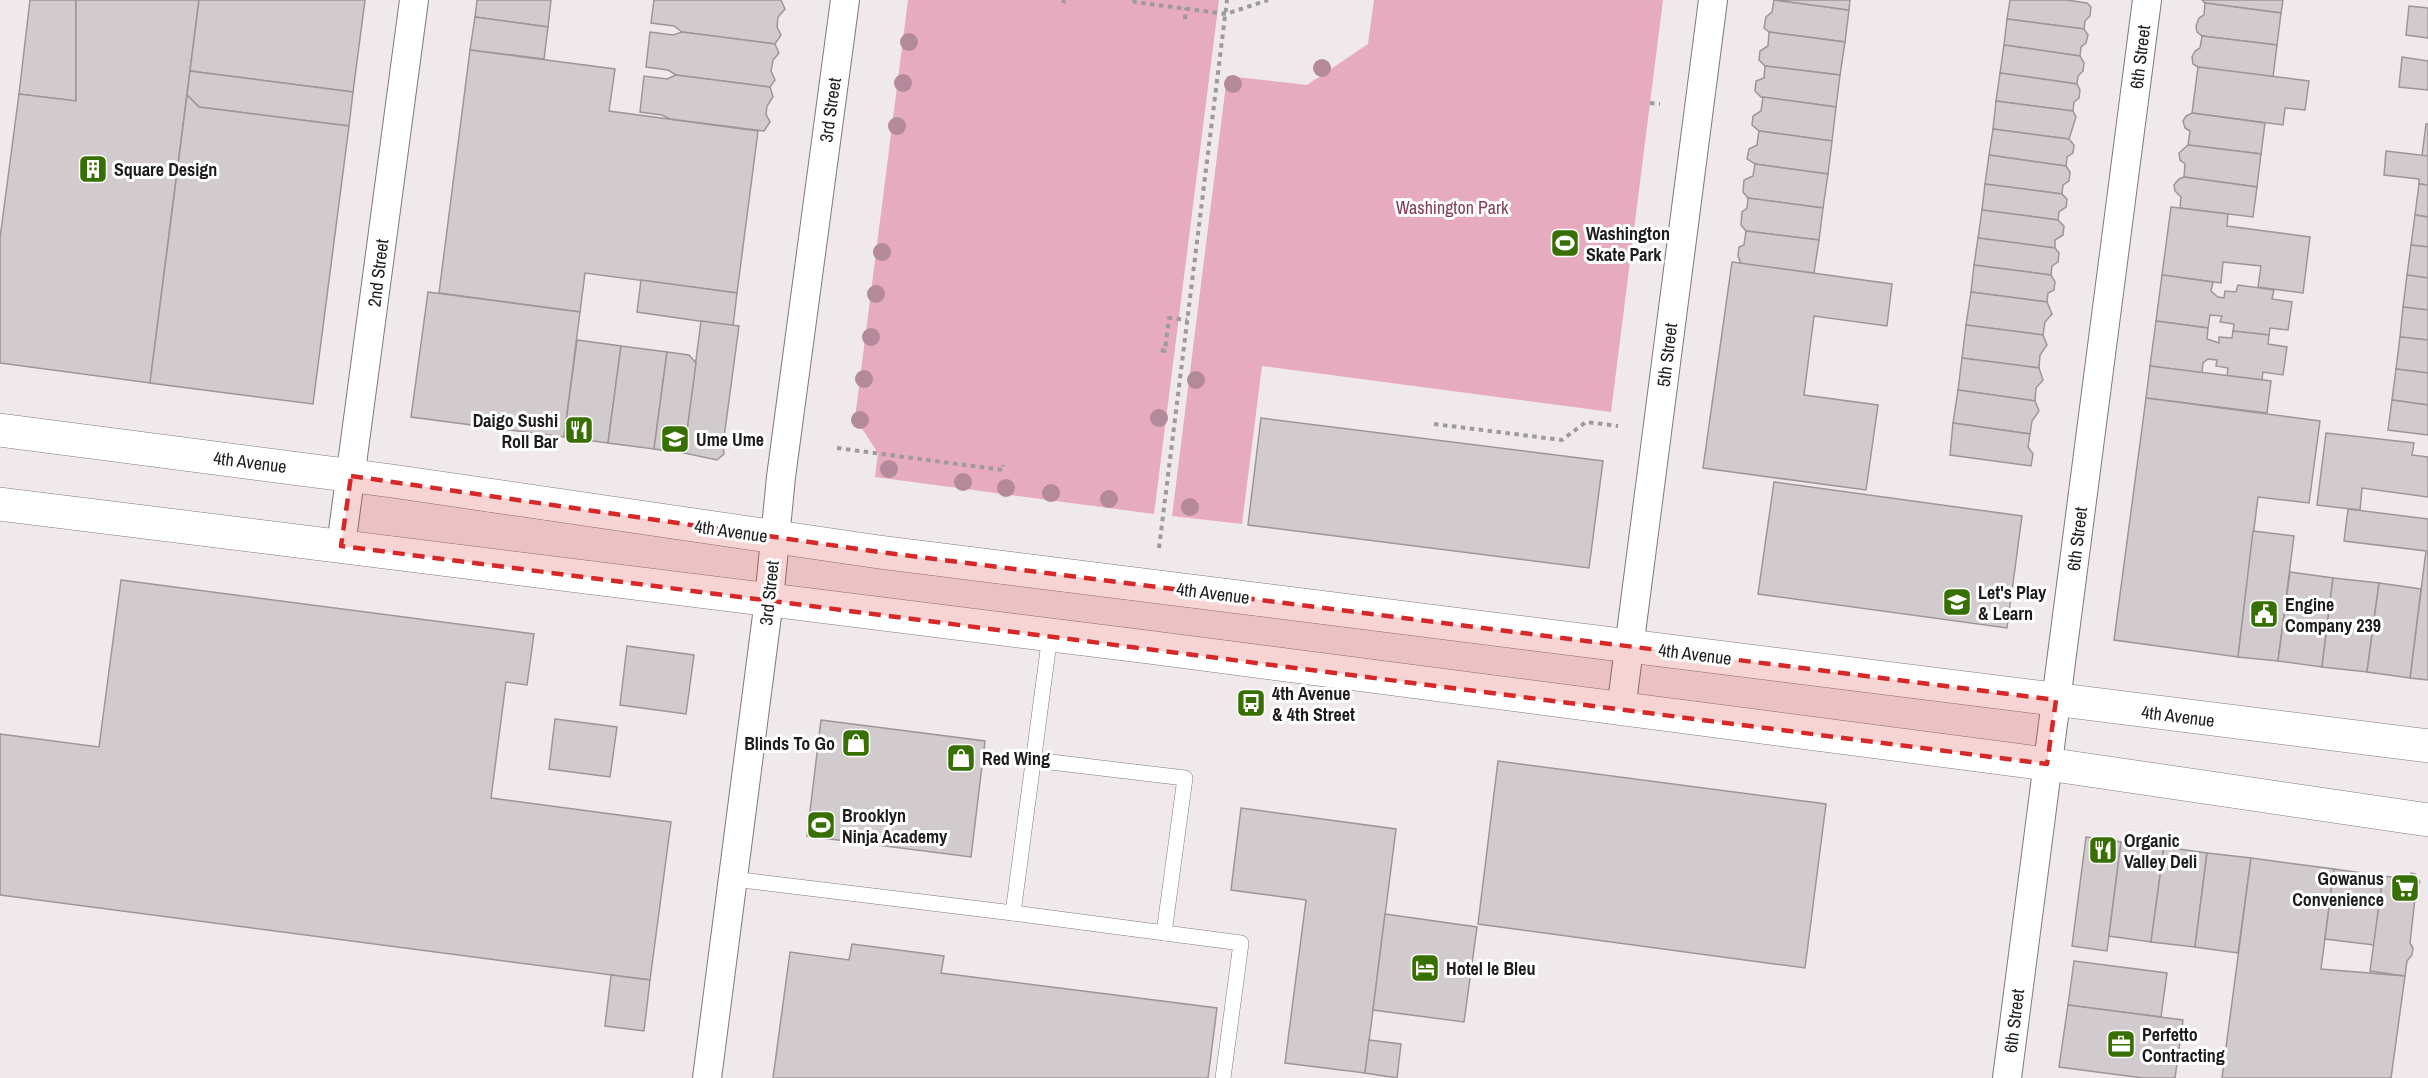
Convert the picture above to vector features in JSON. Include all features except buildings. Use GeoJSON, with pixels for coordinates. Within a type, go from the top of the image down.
{"type":"FeatureCollection","features":[{"type":"Feature","properties":{"kind":"main road","name":"4th Avenue"},"geometry":{"type":"LineString","coordinates":[[0,430],[351,476],[775,537],[2428,746]]}},
{"type":"Feature","properties":{"kind":"main road"},"geometry":{"type":"LineString","coordinates":[[0,504],[1050,635],[2047,764],[2428,820]]}},
{"type":"Feature","properties":{"kind":"street","name":"2nd Street"},"geometry":{"type":"LineString","coordinates":[[341,546],[414,0]]}},
{"type":"Feature","properties":{"kind":"street","name":"3rd Street"},"geometry":{"type":"LineString","coordinates":[[707,1078],[769,600],[781,477],[845,0]]}},
{"type":"Feature","properties":{"kind":"street","name":"5th Street"},"geometry":{"type":"LineString","coordinates":[[1620,710],[1713,0]]}},
{"type":"Feature","properties":{"kind":"street","name":"6th Street"},"geometry":{"type":"LineString","coordinates":[[2007,1078],[2147,0]]}},
{"type":"Feature","properties":{"kind":"lane"},"geometry":{"type":"LineString","coordinates":[[1013,913],[1050,635]]}},
{"type":"Feature","properties":{"kind":"lane"},"geometry":{"type":"LineString","coordinates":[[1034,760],[1185,778],[1164,933]]}},
{"type":"Feature","properties":{"kind":"lane"},"geometry":{"type":"LineString","coordinates":[[732,879],[1241,943],[1223,1078]]}},
{"type":"Feature","properties":{"kind":"path"},"geometry":{"type":"LineString","coordinates":[[1133,0],[1226,14],[1268,0]]}},
{"type":"Feature","properties":{"kind":"path"},"geometry":{"type":"LineString","coordinates":[[1159,548],[1227,0]]}},
{"type":"Feature","properties":{"kind":"path"},"geometry":{"type":"LineString","coordinates":[[1185,19],[1186,8]]}},
{"type":"Feature","properties":{"kind":"path"},"geometry":{"type":"LineString","coordinates":[[1650,103],[1660,104]]}},
{"type":"Feature","properties":{"kind":"path"},"geometry":{"type":"LineString","coordinates":[[1161,350],[1165,351],[1169,318],[1187,320]]}},
{"type":"Feature","properties":{"kind":"path"},"geometry":{"type":"LineString","coordinates":[[1434,424],[1562,440],[1586,422],[1618,426]]}},
{"type":"Feature","properties":{"kind":"path"},"geometry":{"type":"LineString","coordinates":[[837,448],[1002,470],[1003,465]]}},
{"type":"Feature","properties":{"kind":"highlighted area"},"geometry":{"type":"Polygon","coordinates":[[[351,476],[879,552],[2056,700],[2047,764],[341,546],[351,476]]]}},
{"type":"Feature","properties":{"kind":"green space"},"geometry":{"type":"Polygon","coordinates":[[[908,0],[1219,0],[1154,514],[875,477],[878,453],[855,418],[908,0]]]}},
{"type":"Feature","properties":{"kind":"green space","name":"Washington Park"},"geometry":{"type":"Polygon","coordinates":[[[1374,0],[1663,0],[1611,412],[1262,366],[1242,524],[1172,516],[1227,76],[1307,85],[1368,44],[1374,0]]]}},
{"type":"Feature","properties":{"kind":"place","name":"Square Design"},"geometry":{"type":"Point","coordinates":[93,169]}},
{"type":"Feature","properties":{"kind":"place","name":"Washington Skate Park"},"geometry":{"type":"Point","coordinates":[1565,243]}},
{"type":"Feature","properties":{"kind":"place","name":"Daigo Sushi Roll Bar"},"geometry":{"type":"Point","coordinates":[579,430]}},
{"type":"Feature","properties":{"kind":"place","name":"Ume Ume"},"geometry":{"type":"Point","coordinates":[675,439]}},
{"type":"Feature","properties":{"kind":"place","name":"Let's Play & Learn"},"geometry":{"type":"Point","coordinates":[1957,602]}},
{"type":"Feature","properties":{"kind":"place","name":"Engine Company 239"},"geometry":{"type":"Point","coordinates":[2264,614]}},
{"type":"Feature","properties":{"kind":"place","name":"4th Avenue & 4th Street"},"geometry":{"type":"Point","coordinates":[1251,703]}},
{"type":"Feature","properties":{"kind":"place","name":"Blinds To Go"},"geometry":{"type":"Point","coordinates":[856,743]}},
{"type":"Feature","properties":{"kind":"place","name":"Red Wing"},"geometry":{"type":"Point","coordinates":[961,758]}},
{"type":"Feature","properties":{"kind":"place","name":"Brooklyn Ninja Academy"},"geometry":{"type":"Point","coordinates":[821,825]}},
{"type":"Feature","properties":{"kind":"place","name":"Organic Valley Deli"},"geometry":{"type":"Point","coordinates":[2103,850]}},
{"type":"Feature","properties":{"kind":"place","name":"Gowanus Convenience"},"geometry":{"type":"Point","coordinates":[2405,888]}},
{"type":"Feature","properties":{"kind":"place","name":"Hotel le Bleu"},"geometry":{"type":"Point","coordinates":[1425,968]}},
{"type":"Feature","properties":{"kind":"place","name":"Perfetto Contracting"},"geometry":{"type":"Point","coordinates":[2121,1044]}}]}
